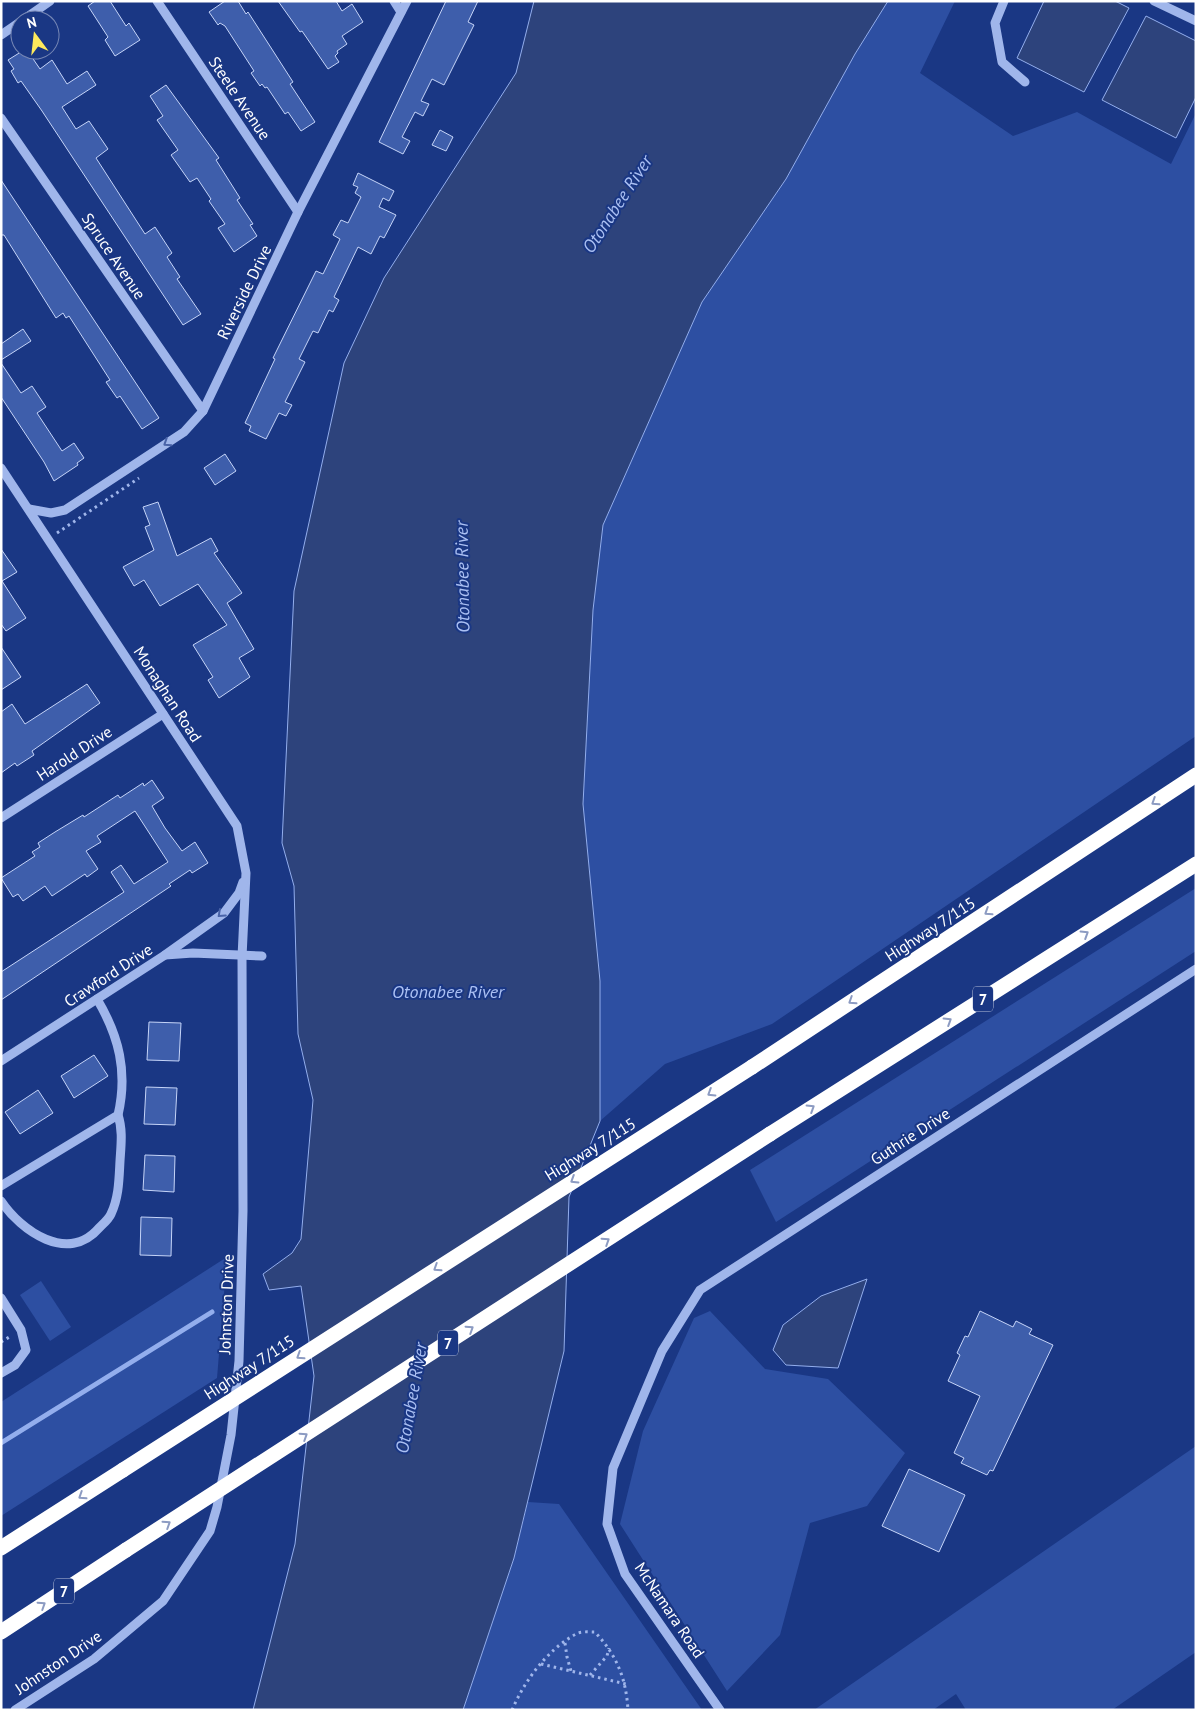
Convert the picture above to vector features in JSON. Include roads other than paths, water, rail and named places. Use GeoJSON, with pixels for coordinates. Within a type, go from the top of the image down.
{"type":"FeatureCollection","features":[{"type":"Feature","properties":{"kind":"highway","name":"Highway 7/115"},"geometry":{"type":"LineString","coordinates":[[1,1548],[752,1067],[1196,775]]}},
{"type":"Feature","properties":{"kind":"highway","name":"7"},"geometry":{"type":"LineString","coordinates":[[1,1632],[770,1134],[1196,864]]}},
{"type":"Feature","properties":{"kind":"street"},"geometry":{"type":"LineString","coordinates":[[37,10],[50,1]]}},
{"type":"Feature","properties":{"kind":"street","name":"Steele Avenue"},"geometry":{"type":"LineString","coordinates":[[157,1],[298,212]]}},
{"type":"Feature","properties":{"kind":"street"},"geometry":{"type":"LineString","coordinates":[[394,1],[402,12]]}},
{"type":"Feature","properties":{"kind":"street","name":"Riverside Drive"},"geometry":{"type":"LineString","coordinates":[[29,509],[51,513],[65,510],[184,432],[203,411],[298,212],[407,1]]}},
{"type":"Feature","properties":{"kind":"street"},"geometry":{"type":"LineString","coordinates":[[1004,1],[995,23],[1002,62],[1025,82]]}},
{"type":"Feature","properties":{"kind":"street"},"geometry":{"type":"LineString","coordinates":[[1154,1],[1196,21]]}},
{"type":"Feature","properties":{"kind":"street","name":"Spruce Avenue"},"geometry":{"type":"LineString","coordinates":[[1,118],[203,411]]}},
{"type":"Feature","properties":{"kind":"street","name":"Monaghan Road"},"geometry":{"type":"LineString","coordinates":[[1,468],[237,826],[246,873],[242,957]]}},
{"type":"Feature","properties":{"kind":"street","name":"Harold Drive"},"geometry":{"type":"LineString","coordinates":[[1,818],[163,714]]}},
{"type":"Feature","properties":{"kind":"street"},"geometry":{"type":"LineString","coordinates":[[165,956],[224,913],[239,893],[246,873]]}},
{"type":"Feature","properties":{"kind":"street","name":"Crawford Drive"},"geometry":{"type":"LineString","coordinates":[[1,1061],[165,956],[193,953],[242,957],[262,956]]}},
{"type":"Feature","properties":{"kind":"street","name":"Johnston Drive"},"geometry":{"type":"LineString","coordinates":[[15,1710],[94,1659],[163,1601],[210,1531],[231,1435],[239,1361],[243,1211],[242,957]]}},
{"type":"Feature","properties":{"kind":"street","name":"Guthrie Drive"},"geometry":{"type":"LineString","coordinates":[[662,1351],[700,1290],[1196,969]]}},
{"type":"Feature","properties":{"kind":"street"},"geometry":{"type":"LineString","coordinates":[[1,1200],[12,1216],[28,1230],[48,1240],[73,1245],[92,1236],[111,1215],[118,1196],[122,1126],[118,1115],[122,1097],[123,1070],[109,1019],[97,999]]}},
{"type":"Feature","properties":{"kind":"street"},"geometry":{"type":"LineString","coordinates":[[1,1186],[118,1115]]}},
{"type":"Feature","properties":{"kind":"street"},"geometry":{"type":"LineString","coordinates":[[1,1298],[21,1330],[26,1350],[15,1364],[1,1373]]}},
{"type":"Feature","properties":{"kind":"street","name":"McNamara Road"},"geometry":{"type":"LineString","coordinates":[[662,1351],[613,1468],[606,1524],[625,1574],[720,1710]]}},
{"type":"Feature","properties":{"kind":"water","name":"Otonabee River"},"geometry":{"type":"Polygon","coordinates":[[[534,1],[888,1],[855,54],[786,179],[702,302],[603,525],[593,610],[583,804],[600,981],[600,1121],[569,1197],[564,1351],[514,1558],[463,1710],[253,1710],[295,1544],[314,1376],[301,1286],[269,1290],[263,1274],[292,1253],[301,1239],[313,1100],[298,1034],[294,886],[282,843],[294,591],[344,363],[384,278],[516,73],[534,1]]]}},
{"type":"Feature","properties":{"kind":"water"},"geometry":{"type":"Polygon","coordinates":[[[1044,1],[1115,1],[1129,8],[1084,92],[1017,58],[1044,1]]]}},
{"type":"Feature","properties":{"kind":"water"},"geometry":{"type":"Polygon","coordinates":[[[1146,16],[1196,41],[1196,97],[1176,138],[1102,100],[1146,16]]]}},
{"type":"Feature","properties":{"kind":"water"},"geometry":{"type":"Polygon","coordinates":[[[867,1279],[838,1368],[786,1365],[773,1350],[783,1325],[821,1296],[867,1279]]]}},
{"type":"Feature","properties":{"kind":"waterway"},"geometry":{"type":"LineString","coordinates":[[1,1443],[212,1312]]}}]}
